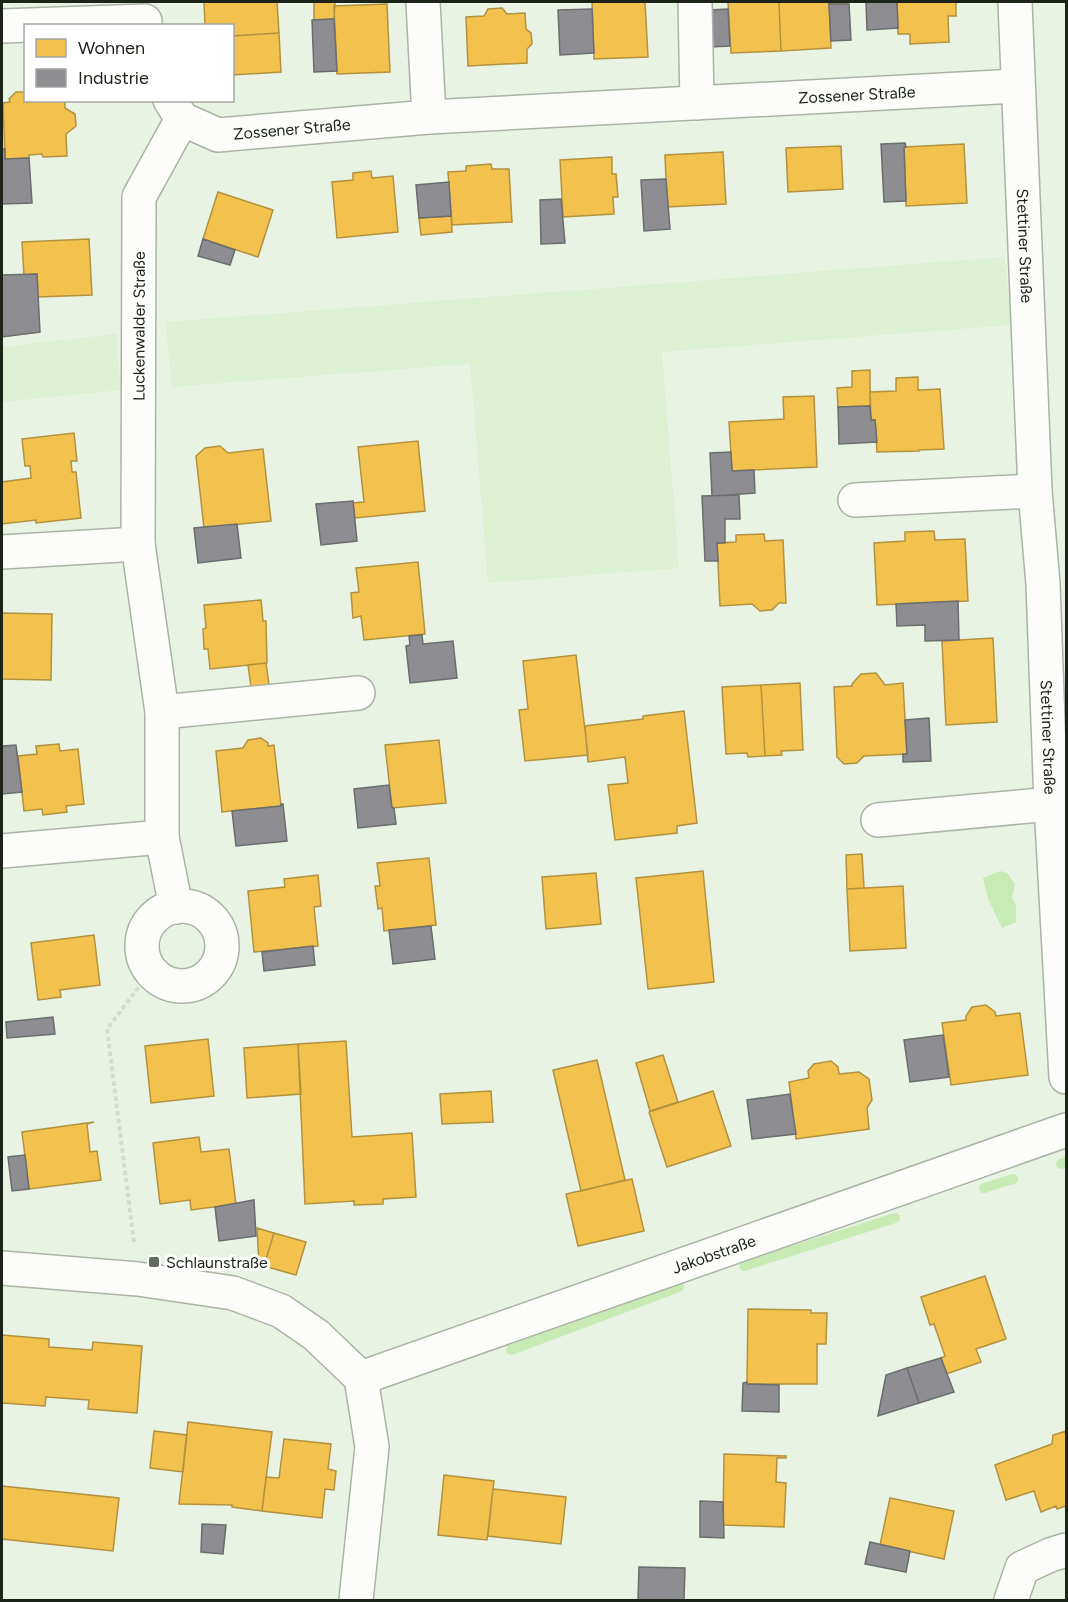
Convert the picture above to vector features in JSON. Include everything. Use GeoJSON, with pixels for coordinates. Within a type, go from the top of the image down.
{"type":"FeatureCollection","features":[{"type":"Feature","properties":{"kind":"street"},"geometry":{"type":"LineString","coordinates":[[423,2],[429,117]]}},
{"type":"Feature","properties":{"kind":"street"},"geometry":{"type":"LineString","coordinates":[[695,2],[697,103]]}},
{"type":"Feature","properties":{"kind":"street","name":"Stettiner Straße"},"geometry":{"type":"LineString","coordinates":[[1015,2],[1035,491],[1055,582],[1051,804],[1066,1077]]}},
{"type":"Feature","properties":{"kind":"street"},"geometry":{"type":"LineString","coordinates":[[31,24],[146,16]]}},
{"type":"Feature","properties":{"kind":"street"},"geometry":{"type":"LineString","coordinates":[[2,26],[24,24]]}},
{"type":"Feature","properties":{"kind":"street","name":"Zossener Straße"},"geometry":{"type":"LineString","coordinates":[[176,110],[218,135],[429,117],[1017,86]]}},
{"type":"Feature","properties":{"kind":"street","name":"Luckenwalder Straße"},"geometry":{"type":"LineString","coordinates":[[176,110],[139,197],[138,544],[162,712],[162,837],[176,906]]}},
{"type":"Feature","properties":{"kind":"street"},"geometry":{"type":"LineString","coordinates":[[855,500],[1035,491]]}},
{"type":"Feature","properties":{"kind":"street"},"geometry":{"type":"LineString","coordinates":[[2,552],[138,544]]}},
{"type":"Feature","properties":{"kind":"street"},"geometry":{"type":"LineString","coordinates":[[162,712],[358,693]]}},
{"type":"Feature","properties":{"kind":"street","name":"Stettiner Straße"},"geometry":{"type":"LineString","coordinates":[[878,820],[1051,804]]}},
{"type":"Feature","properties":{"kind":"street"},"geometry":{"type":"LineString","coordinates":[[2,851],[162,837]]}},
{"type":"Feature","properties":{"kind":"street"},"geometry":{"type":"LineString","coordinates":[[176,906],[190,907],[203,912],[214,921],[220,934],[222,947],[219,961],[207,977],[188,986],[174,985],[161,980],[151,971],[144,958],[142,945],[145,931],[152,919],[176,906]]}},
{"type":"Feature","properties":{"kind":"street","name":"Jakobstraße"},"geometry":{"type":"LineString","coordinates":[[361,1378],[1066,1130]]}},
{"type":"Feature","properties":{"kind":"street"},"geometry":{"type":"LineString","coordinates":[[2,1268],[138,1279],[233,1293],[281,1311],[316,1335],[361,1378],[372,1447],[356,1600]]}},
{"type":"Feature","properties":{"kind":"street"},"geometry":{"type":"LineString","coordinates":[[1011,1600],[1022,1568],[1066,1550]]}},
{"type":"Feature","properties":{"kind":"path"},"geometry":{"type":"LineString","coordinates":[[138,1279],[107,1029],[151,971]]}},
{"type":"Feature","properties":{"kind":"shaded area"},"geometry":{"type":"Polygon","coordinates":[[[1005,257],[1011,325],[662,352],[679,568],[488,583],[470,364],[171,387],[166,322],[1005,257]]]}},
{"type":"Feature","properties":{"kind":"shaded area"},"geometry":{"type":"Polygon","coordinates":[[[116,334],[121,390],[2,402],[2,347],[116,334]]]}},
{"type":"Feature","properties":{"kind":"shaded area"},"geometry":{"type":"Polygon","coordinates":[[[1000,871],[1007,873],[1015,884],[1012,898],[1016,905],[1016,922],[1002,928],[988,899],[983,878],[1000,871]]]}},
{"type":"Feature","properties":{"kind":"building: Wohnen"},"geometry":{"type":"Polygon","coordinates":[[[204,2],[277,2],[279,33],[234,36],[234,24],[205,24],[204,2]]]}},
{"type":"Feature","properties":{"kind":"building: Wohnen"},"geometry":{"type":"Polygon","coordinates":[[[314,2],[335,2],[334,19],[314,20],[314,2]]]}},
{"type":"Feature","properties":{"kind":"building: Wohnen"},"geometry":{"type":"Polygon","coordinates":[[[592,2],[645,2],[648,57],[594,59],[592,2]]]}},
{"type":"Feature","properties":{"kind":"building: Wohnen"},"geometry":{"type":"Polygon","coordinates":[[[728,2],[779,2],[781,51],[731,53],[728,2]]]}},
{"type":"Feature","properties":{"kind":"building: Wohnen"},"geometry":{"type":"Polygon","coordinates":[[[779,2],[829,2],[831,48],[781,51],[779,2]]]}},
{"type":"Feature","properties":{"kind":"building: Wohnen"},"geometry":{"type":"Polygon","coordinates":[[[829,2],[848,2],[848,4],[829,4],[829,2]]]}},
{"type":"Feature","properties":{"kind":"building: Wohnen"},"geometry":{"type":"Polygon","coordinates":[[[897,2],[956,2],[956,16],[948,16],[949,42],[910,44],[910,34],[898,34],[897,2]]]}},
{"type":"Feature","properties":{"kind":"building: Wohnen"},"geometry":{"type":"Polygon","coordinates":[[[387,4],[390,72],[337,74],[334,6],[387,4]]]}},
{"type":"Feature","properties":{"kind":"building: Wohnen"},"geometry":{"type":"Polygon","coordinates":[[[502,8],[507,14],[525,13],[526,29],[531,33],[532,44],[527,49],[527,63],[468,66],[466,17],[484,16],[488,9],[502,8]]]}},
{"type":"Feature","properties":{"kind":"building: Wohnen"},"geometry":{"type":"Polygon","coordinates":[[[279,33],[281,72],[234,75],[234,36],[279,33]]]}},
{"type":"Feature","properties":{"kind":"building: Wohnen"},"geometry":{"type":"Polygon","coordinates":[[[16,92],[24,92],[24,102],[65,102],[65,108],[75,114],[76,126],[66,134],[67,156],[43,157],[42,154],[29,155],[29,158],[5,159],[3,103],[10,102],[9,99],[16,92]]]}},
{"type":"Feature","properties":{"kind":"building: Wohnen"},"geometry":{"type":"Polygon","coordinates":[[[964,144],[967,203],[906,206],[904,147],[964,144]]]}},
{"type":"Feature","properties":{"kind":"building: Wohnen"},"geometry":{"type":"Polygon","coordinates":[[[841,146],[843,189],[788,192],[786,148],[841,146]]]}},
{"type":"Feature","properties":{"kind":"building: Wohnen"},"geometry":{"type":"Polygon","coordinates":[[[723,152],[726,204],[667,207],[665,155],[723,152]]]}},
{"type":"Feature","properties":{"kind":"building: Wohnen"},"geometry":{"type":"Polygon","coordinates":[[[612,157],[612,174],[616,174],[618,197],[613,197],[614,214],[563,217],[560,160],[612,157]]]}},
{"type":"Feature","properties":{"kind":"building: Wohnen"},"geometry":{"type":"Polygon","coordinates":[[[491,164],[492,169],[509,169],[512,222],[452,225],[448,172],[466,171],[466,166],[491,164]]]}},
{"type":"Feature","properties":{"kind":"building: Wohnen"},"geometry":{"type":"Polygon","coordinates":[[[371,171],[372,178],[393,176],[398,232],[337,238],[332,182],[353,180],[353,173],[371,171]]]}},
{"type":"Feature","properties":{"kind":"building: Wohnen"},"geometry":{"type":"Polygon","coordinates":[[[218,192],[273,210],[258,257],[203,239],[218,192]]]}},
{"type":"Feature","properties":{"kind":"building: Wohnen"},"geometry":{"type":"Polygon","coordinates":[[[451,216],[452,232],[421,235],[419,218],[451,216]]]}},
{"type":"Feature","properties":{"kind":"building: Wohnen"},"geometry":{"type":"Polygon","coordinates":[[[89,239],[92,295],[38,297],[37,274],[24,275],[22,242],[89,239]]]}},
{"type":"Feature","properties":{"kind":"building: Wohnen"},"geometry":{"type":"Polygon","coordinates":[[[870,370],[870,406],[838,407],[837,388],[852,387],[852,371],[870,370]]]}},
{"type":"Feature","properties":{"kind":"building: Wohnen"},"geometry":{"type":"Polygon","coordinates":[[[918,377],[918,390],[940,389],[944,449],[877,452],[875,420],[871,420],[870,392],[896,391],[896,378],[918,377]]]}},
{"type":"Feature","properties":{"kind":"building: Wohnen"},"geometry":{"type":"Polygon","coordinates":[[[814,396],[817,467],[732,471],[729,422],[784,419],[783,397],[814,396]]]}},
{"type":"Feature","properties":{"kind":"building: Wohnen"},"geometry":{"type":"Polygon","coordinates":[[[74,433],[77,461],[71,461],[72,472],[76,472],[81,518],[2,524],[2,482],[31,478],[30,466],[25,466],[22,439],[74,433]]]}},
{"type":"Feature","properties":{"kind":"building: Wohnen"},"geometry":{"type":"Polygon","coordinates":[[[418,441],[425,511],[355,518],[353,503],[364,502],[358,447],[418,441]]]}},
{"type":"Feature","properties":{"kind":"building: Wohnen"},"geometry":{"type":"Polygon","coordinates":[[[220,446],[228,453],[263,449],[271,521],[204,528],[196,456],[205,448],[220,446]]]}},
{"type":"Feature","properties":{"kind":"building: Wohnen"},"geometry":{"type":"Polygon","coordinates":[[[934,531],[935,540],[965,539],[968,601],[877,605],[874,543],[905,541],[905,532],[934,531]]]}},
{"type":"Feature","properties":{"kind":"building: Wohnen"},"geometry":{"type":"Polygon","coordinates":[[[764,534],[765,541],[783,540],[786,603],[779,603],[772,610],[760,611],[752,604],[720,606],[717,543],[736,542],[736,535],[764,534]]]}},
{"type":"Feature","properties":{"kind":"building: Wohnen"},"geometry":{"type":"Polygon","coordinates":[[[418,562],[425,634],[364,640],[361,616],[353,618],[351,593],[359,592],[356,568],[418,562]]]}},
{"type":"Feature","properties":{"kind":"building: Wohnen"},"geometry":{"type":"Polygon","coordinates":[[[261,600],[263,621],[266,621],[267,663],[210,669],[208,649],[204,649],[203,629],[206,628],[204,605],[261,600]]]}},
{"type":"Feature","properties":{"kind":"building: Wohnen"},"geometry":{"type":"Polygon","coordinates":[[[2,613],[52,614],[51,680],[2,679],[2,613]]]}},
{"type":"Feature","properties":{"kind":"building: Wohnen"},"geometry":{"type":"Polygon","coordinates":[[[993,638],[997,722],[946,725],[942,641],[993,638]]]}},
{"type":"Feature","properties":{"kind":"building: Wohnen"},"geometry":{"type":"Polygon","coordinates":[[[576,655],[588,755],[525,761],[519,710],[528,709],[523,661],[576,655]]]}},
{"type":"Feature","properties":{"kind":"building: Wohnen"},"geometry":{"type":"Polygon","coordinates":[[[266,663],[269,685],[251,687],[248,665],[266,663]]]}},
{"type":"Feature","properties":{"kind":"building: Wohnen"},"geometry":{"type":"Polygon","coordinates":[[[876,673],[885,685],[903,683],[907,754],[864,756],[857,763],[844,764],[837,757],[834,687],[852,686],[861,674],[876,673]]]}},
{"type":"Feature","properties":{"kind":"building: Wohnen"},"geometry":{"type":"Polygon","coordinates":[[[800,683],[803,750],[781,751],[782,755],[765,756],[761,685],[800,683]]]}},
{"type":"Feature","properties":{"kind":"building: Wohnen"},"geometry":{"type":"Polygon","coordinates":[[[761,685],[765,756],[748,757],[747,753],[726,754],[722,687],[761,685]]]}},
{"type":"Feature","properties":{"kind":"building: Wohnen"},"geometry":{"type":"Polygon","coordinates":[[[684,711],[697,823],[677,826],[677,833],[615,840],[608,785],[628,783],[625,757],[588,762],[585,726],[684,711]]]}},
{"type":"Feature","properties":{"kind":"building: Wohnen"},"geometry":{"type":"Polygon","coordinates":[[[261,738],[268,743],[268,746],[274,745],[281,806],[222,812],[216,751],[243,748],[248,740],[261,738]]]}},
{"type":"Feature","properties":{"kind":"building: Wohnen"},"geometry":{"type":"Polygon","coordinates":[[[439,740],[446,803],[392,808],[385,745],[439,740]]]}},
{"type":"Feature","properties":{"kind":"building: Wohnen"},"geometry":{"type":"Polygon","coordinates":[[[59,744],[60,751],[78,749],[84,804],[66,806],[67,812],[43,815],[42,809],[24,811],[18,756],[37,754],[36,746],[59,744]]]}},
{"type":"Feature","properties":{"kind":"building: Wohnen"},"geometry":{"type":"Polygon","coordinates":[[[862,854],[864,888],[847,889],[846,855],[862,854]]]}},
{"type":"Feature","properties":{"kind":"building: Wohnen"},"geometry":{"type":"Polygon","coordinates":[[[429,858],[436,925],[384,931],[382,908],[378,909],[375,886],[380,886],[377,863],[429,858]]]}},
{"type":"Feature","properties":{"kind":"building: Wohnen"},"geometry":{"type":"Polygon","coordinates":[[[703,871],[714,982],[648,989],[636,878],[703,871]]]}},
{"type":"Feature","properties":{"kind":"building: Wohnen"},"geometry":{"type":"Polygon","coordinates":[[[596,873],[601,924],[546,929],[542,877],[596,873]]]}},
{"type":"Feature","properties":{"kind":"building: Wohnen"},"geometry":{"type":"Polygon","coordinates":[[[318,875],[321,906],[314,907],[318,946],[254,952],[248,891],[285,887],[284,879],[318,875]]]}},
{"type":"Feature","properties":{"kind":"building: Wohnen"},"geometry":{"type":"Polygon","coordinates":[[[903,886],[906,948],[850,951],[847,889],[903,886]]]}},
{"type":"Feature","properties":{"kind":"building: Wohnen"},"geometry":{"type":"Polygon","coordinates":[[[94,935],[100,985],[60,990],[61,997],[38,1000],[31,943],[94,935]]]}},
{"type":"Feature","properties":{"kind":"building: Wohnen"},"geometry":{"type":"Polygon","coordinates":[[[986,1005],[995,1012],[996,1016],[1020,1013],[1028,1075],[951,1085],[942,1023],[966,1020],[972,1007],[986,1005]]]}},
{"type":"Feature","properties":{"kind":"building: Wohnen"},"geometry":{"type":"Polygon","coordinates":[[[208,1039],[214,1096],[151,1103],[145,1046],[208,1039]]]}},
{"type":"Feature","properties":{"kind":"building: Wohnen"},"geometry":{"type":"Polygon","coordinates":[[[346,1041],[352,1137],[412,1133],[416,1197],[383,1199],[383,1204],[354,1205],[354,1201],[305,1204],[298,1044],[346,1041]]]}},
{"type":"Feature","properties":{"kind":"building: Wohnen"},"geometry":{"type":"Polygon","coordinates":[[[298,1044],[301,1094],[247,1098],[244,1048],[298,1044]]]}},
{"type":"Feature","properties":{"kind":"building: Wohnen"},"geometry":{"type":"Polygon","coordinates":[[[663,1055],[678,1102],[650,1111],[636,1063],[663,1055]]]}},
{"type":"Feature","properties":{"kind":"building: Wohnen"},"geometry":{"type":"Polygon","coordinates":[[[597,1060],[625,1180],[581,1191],[553,1070],[597,1060]]]}},
{"type":"Feature","properties":{"kind":"building: Wohnen"},"geometry":{"type":"Polygon","coordinates":[[[831,1061],[838,1067],[839,1074],[859,1072],[869,1079],[872,1100],[867,1108],[869,1129],[796,1139],[789,1082],[809,1078],[808,1071],[814,1064],[831,1061]]]}},
{"type":"Feature","properties":{"kind":"building: Wohnen"},"geometry":{"type":"Polygon","coordinates":[[[491,1091],[493,1122],[442,1124],[440,1094],[491,1091]]]}},
{"type":"Feature","properties":{"kind":"building: Wohnen"},"geometry":{"type":"Polygon","coordinates":[[[713,1091],[731,1146],[667,1167],[649,1112],[713,1091]]]}},
{"type":"Feature","properties":{"kind":"building: Wohnen"},"geometry":{"type":"Polygon","coordinates":[[[94,1122],[87,1124],[90,1152],[97,1151],[101,1180],[29,1189],[22,1132],[94,1122]]]}},
{"type":"Feature","properties":{"kind":"building: Wohnen"},"geometry":{"type":"Polygon","coordinates":[[[199,1137],[201,1152],[229,1149],[236,1204],[191,1210],[190,1200],[160,1204],[153,1143],[199,1137]]]}},
{"type":"Feature","properties":{"kind":"building: Wohnen"},"geometry":{"type":"Polygon","coordinates":[[[632,1179],[644,1231],[578,1246],[566,1194],[632,1179]]]}},
{"type":"Feature","properties":{"kind":"building: Wohnen"},"geometry":{"type":"Polygon","coordinates":[[[257,1228],[274,1233],[264,1266],[259,1264],[257,1228]]]}},
{"type":"Feature","properties":{"kind":"building: Wohnen"},"geometry":{"type":"Polygon","coordinates":[[[274,1233],[306,1242],[296,1275],[264,1266],[274,1233]]]}},
{"type":"Feature","properties":{"kind":"building: Wohnen"},"geometry":{"type":"Polygon","coordinates":[[[985,1276],[1006,1339],[976,1349],[981,1362],[946,1374],[941,1358],[945,1356],[934,1324],[930,1325],[921,1297],[985,1276]]]}},
{"type":"Feature","properties":{"kind":"building: Wohnen"},"geometry":{"type":"Polygon","coordinates":[[[748,1309],[811,1310],[811,1313],[827,1313],[826,1344],[817,1344],[817,1384],[747,1384],[748,1309]]]}},
{"type":"Feature","properties":{"kind":"building: Wohnen"},"geometry":{"type":"Polygon","coordinates":[[[2,1335],[49,1339],[49,1347],[92,1350],[93,1342],[142,1346],[137,1413],[88,1409],[89,1400],[46,1397],[45,1406],[2,1403],[2,1335]]]}},
{"type":"Feature","properties":{"kind":"building: Wohnen"},"geometry":{"type":"Polygon","coordinates":[[[188,1422],[272,1432],[262,1511],[232,1507],[232,1505],[179,1504],[188,1422]]]}},
{"type":"Feature","properties":{"kind":"building: Wohnen"},"geometry":{"type":"Polygon","coordinates":[[[154,1431],[187,1435],[183,1472],[150,1468],[154,1431]]]}},
{"type":"Feature","properties":{"kind":"building: Wohnen"},"geometry":{"type":"Polygon","coordinates":[[[1066,1431],[1066,1506],[1057,1509],[1056,1506],[1041,1512],[1034,1491],[1006,1500],[995,1465],[1052,1444],[1053,1435],[1066,1431]]]}},
{"type":"Feature","properties":{"kind":"building: Wohnen"},"geometry":{"type":"Polygon","coordinates":[[[284,1439],[331,1444],[328,1469],[336,1471],[334,1490],[325,1489],[322,1518],[262,1511],[266,1477],[279,1478],[284,1439]]]}},
{"type":"Feature","properties":{"kind":"building: Wohnen"},"geometry":{"type":"Polygon","coordinates":[[[724,1454],[786,1456],[786,1458],[777,1458],[776,1482],[786,1483],[784,1527],[723,1525],[724,1454]]]}},
{"type":"Feature","properties":{"kind":"building: Wohnen"},"geometry":{"type":"Polygon","coordinates":[[[444,1475],[494,1481],[487,1540],[438,1535],[444,1475]]]}},
{"type":"Feature","properties":{"kind":"building: Wohnen"},"geometry":{"type":"Polygon","coordinates":[[[2,1486],[119,1498],[113,1551],[2,1539],[2,1486]]]}},
{"type":"Feature","properties":{"kind":"building: Wohnen"},"geometry":{"type":"Polygon","coordinates":[[[493,1489],[566,1497],[561,1544],[488,1536],[493,1489]]]}},
{"type":"Feature","properties":{"kind":"building: Wohnen"},"geometry":{"type":"Polygon","coordinates":[[[890,1498],[954,1511],[944,1559],[880,1545],[890,1498]]]}},
{"type":"Feature","properties":{"kind":"building: Industrie"},"geometry":{"type":"Polygon","coordinates":[[[866,2],[897,2],[898,28],[867,30],[866,2]]]}},
{"type":"Feature","properties":{"kind":"building: Industrie"},"geometry":{"type":"Polygon","coordinates":[[[829,4],[849,4],[851,40],[831,41],[829,4]]]}},
{"type":"Feature","properties":{"kind":"building: Industrie"},"geometry":{"type":"Polygon","coordinates":[[[592,9],[594,53],[560,55],[558,10],[592,9]]]}},
{"type":"Feature","properties":{"kind":"building: Industrie"},"geometry":{"type":"Polygon","coordinates":[[[728,9],[730,46],[710,47],[709,10],[728,9]]]}},
{"type":"Feature","properties":{"kind":"building: Industrie"},"geometry":{"type":"Polygon","coordinates":[[[334,19],[337,71],[314,72],[312,20],[334,19]]]}},
{"type":"Feature","properties":{"kind":"building: Industrie"},"geometry":{"type":"Polygon","coordinates":[[[905,143],[906,201],[884,202],[881,144],[905,143]]]}},
{"type":"Feature","properties":{"kind":"building: Industrie"},"geometry":{"type":"Polygon","coordinates":[[[2,149],[5,149],[5,159],[29,158],[32,203],[2,204],[2,149]]]}},
{"type":"Feature","properties":{"kind":"building: Industrie"},"geometry":{"type":"Polygon","coordinates":[[[666,179],[670,229],[644,231],[641,180],[666,179]]]}},
{"type":"Feature","properties":{"kind":"building: Industrie"},"geometry":{"type":"Polygon","coordinates":[[[449,182],[451,216],[419,218],[416,185],[449,182]]]}},
{"type":"Feature","properties":{"kind":"building: Industrie"},"geometry":{"type":"Polygon","coordinates":[[[561,199],[565,243],[541,244],[540,200],[561,199]]]}},
{"type":"Feature","properties":{"kind":"building: Industrie"},"geometry":{"type":"Polygon","coordinates":[[[203,239],[235,250],[230,265],[198,256],[203,239]]]}},
{"type":"Feature","properties":{"kind":"building: Industrie"},"geometry":{"type":"Polygon","coordinates":[[[37,274],[40,332],[2,337],[2,275],[37,274]]]}},
{"type":"Feature","properties":{"kind":"building: Industrie"},"geometry":{"type":"Polygon","coordinates":[[[870,406],[871,420],[875,420],[877,442],[839,444],[838,407],[870,406]]]}},
{"type":"Feature","properties":{"kind":"building: Industrie"},"geometry":{"type":"Polygon","coordinates":[[[731,452],[732,471],[754,470],[755,493],[712,496],[710,453],[731,452]]]}},
{"type":"Feature","properties":{"kind":"building: Industrie"},"geometry":{"type":"Polygon","coordinates":[[[739,495],[740,519],[725,519],[725,543],[717,543],[718,561],[705,561],[702,496],[739,495]]]}},
{"type":"Feature","properties":{"kind":"building: Industrie"},"geometry":{"type":"Polygon","coordinates":[[[353,501],[357,541],[321,545],[316,504],[353,501]]]}},
{"type":"Feature","properties":{"kind":"building: Industrie"},"geometry":{"type":"Polygon","coordinates":[[[237,524],[241,558],[198,563],[194,528],[237,524]]]}},
{"type":"Feature","properties":{"kind":"building: Industrie"},"geometry":{"type":"Polygon","coordinates":[[[958,601],[959,640],[925,641],[925,625],[897,626],[896,604],[958,601]]]}},
{"type":"Feature","properties":{"kind":"building: Industrie"},"geometry":{"type":"Polygon","coordinates":[[[422,635],[423,644],[453,641],[457,678],[410,683],[406,646],[410,645],[409,636],[422,635]]]}},
{"type":"Feature","properties":{"kind":"building: Industrie"},"geometry":{"type":"Polygon","coordinates":[[[929,718],[931,761],[903,762],[903,754],[907,754],[905,720],[929,718]]]}},
{"type":"Feature","properties":{"kind":"building: Industrie"},"geometry":{"type":"Polygon","coordinates":[[[16,745],[22,792],[2,794],[2,746],[16,745]]]}},
{"type":"Feature","properties":{"kind":"building: Industrie"},"geometry":{"type":"Polygon","coordinates":[[[389,785],[396,824],[358,828],[354,789],[389,785]]]}},
{"type":"Feature","properties":{"kind":"building: Industrie"},"geometry":{"type":"Polygon","coordinates":[[[283,804],[287,841],[236,846],[232,811],[281,806],[283,804]]]}},
{"type":"Feature","properties":{"kind":"building: Industrie"},"geometry":{"type":"Polygon","coordinates":[[[431,926],[435,959],[393,964],[389,930],[431,926]]]}},
{"type":"Feature","properties":{"kind":"building: Industrie"},"geometry":{"type":"Polygon","coordinates":[[[313,946],[315,965],[264,971],[262,952],[313,946]]]}},
{"type":"Feature","properties":{"kind":"building: Industrie"},"geometry":{"type":"Polygon","coordinates":[[[53,1017],[55,1034],[7,1038],[6,1022],[53,1017]]]}},
{"type":"Feature","properties":{"kind":"building: Industrie"},"geometry":{"type":"Polygon","coordinates":[[[943,1035],[949,1077],[910,1082],[904,1040],[943,1035]]]}},
{"type":"Feature","properties":{"kind":"building: Industrie"},"geometry":{"type":"Polygon","coordinates":[[[790,1094],[796,1134],[752,1139],[747,1100],[790,1094]]]}},
{"type":"Feature","properties":{"kind":"building: Industrie"},"geometry":{"type":"Polygon","coordinates":[[[25,1155],[29,1189],[12,1191],[8,1157],[25,1155]]]}},
{"type":"Feature","properties":{"kind":"building: Industrie"},"geometry":{"type":"Polygon","coordinates":[[[254,1200],[256,1236],[219,1241],[215,1207],[254,1200]]]}},
{"type":"Feature","properties":{"kind":"building: Industrie"},"geometry":{"type":"Polygon","coordinates":[[[941,1358],[954,1392],[919,1403],[907,1368],[941,1358]]]}},
{"type":"Feature","properties":{"kind":"building: Industrie"},"geometry":{"type":"Polygon","coordinates":[[[907,1368],[919,1403],[878,1416],[886,1375],[907,1368]]]}},
{"type":"Feature","properties":{"kind":"building: Industrie"},"geometry":{"type":"Polygon","coordinates":[[[747,1382],[747,1384],[779,1385],[779,1412],[742,1411],[743,1383],[747,1382]]]}},
{"type":"Feature","properties":{"kind":"building: Industrie"},"geometry":{"type":"Polygon","coordinates":[[[700,1501],[723,1502],[724,1538],[700,1537],[700,1501]]]}},
{"type":"Feature","properties":{"kind":"building: Industrie"},"geometry":{"type":"Polygon","coordinates":[[[202,1524],[226,1525],[223,1554],[201,1552],[202,1524]]]}},
{"type":"Feature","properties":{"kind":"building: Industrie"},"geometry":{"type":"Polygon","coordinates":[[[870,1542],[910,1551],[906,1572],[865,1564],[870,1542]]]}},
{"type":"Feature","properties":{"kind":"building: Industrie"},"geometry":{"type":"Polygon","coordinates":[[[639,1567],[685,1568],[684,1600],[638,1600],[639,1567]]]}},
{"type":"Feature","properties":{"kind":"waterway"},"geometry":{"type":"LineString","coordinates":[[1061,1164],[1066,1162]]}},
{"type":"Feature","properties":{"kind":"waterway"},"geometry":{"type":"LineString","coordinates":[[984,1188],[1013,1179]]}},
{"type":"Feature","properties":{"kind":"waterway"},"geometry":{"type":"LineString","coordinates":[[744,1266],[895,1218]]}},
{"type":"Feature","properties":{"kind":"waterway"},"geometry":{"type":"LineString","coordinates":[[511,1350],[679,1287]]}},
{"type":"Feature","properties":{"kind":"place","name":"Schlaunstraße"},"geometry":{"type":"Point","coordinates":[154,1262]}}]}
